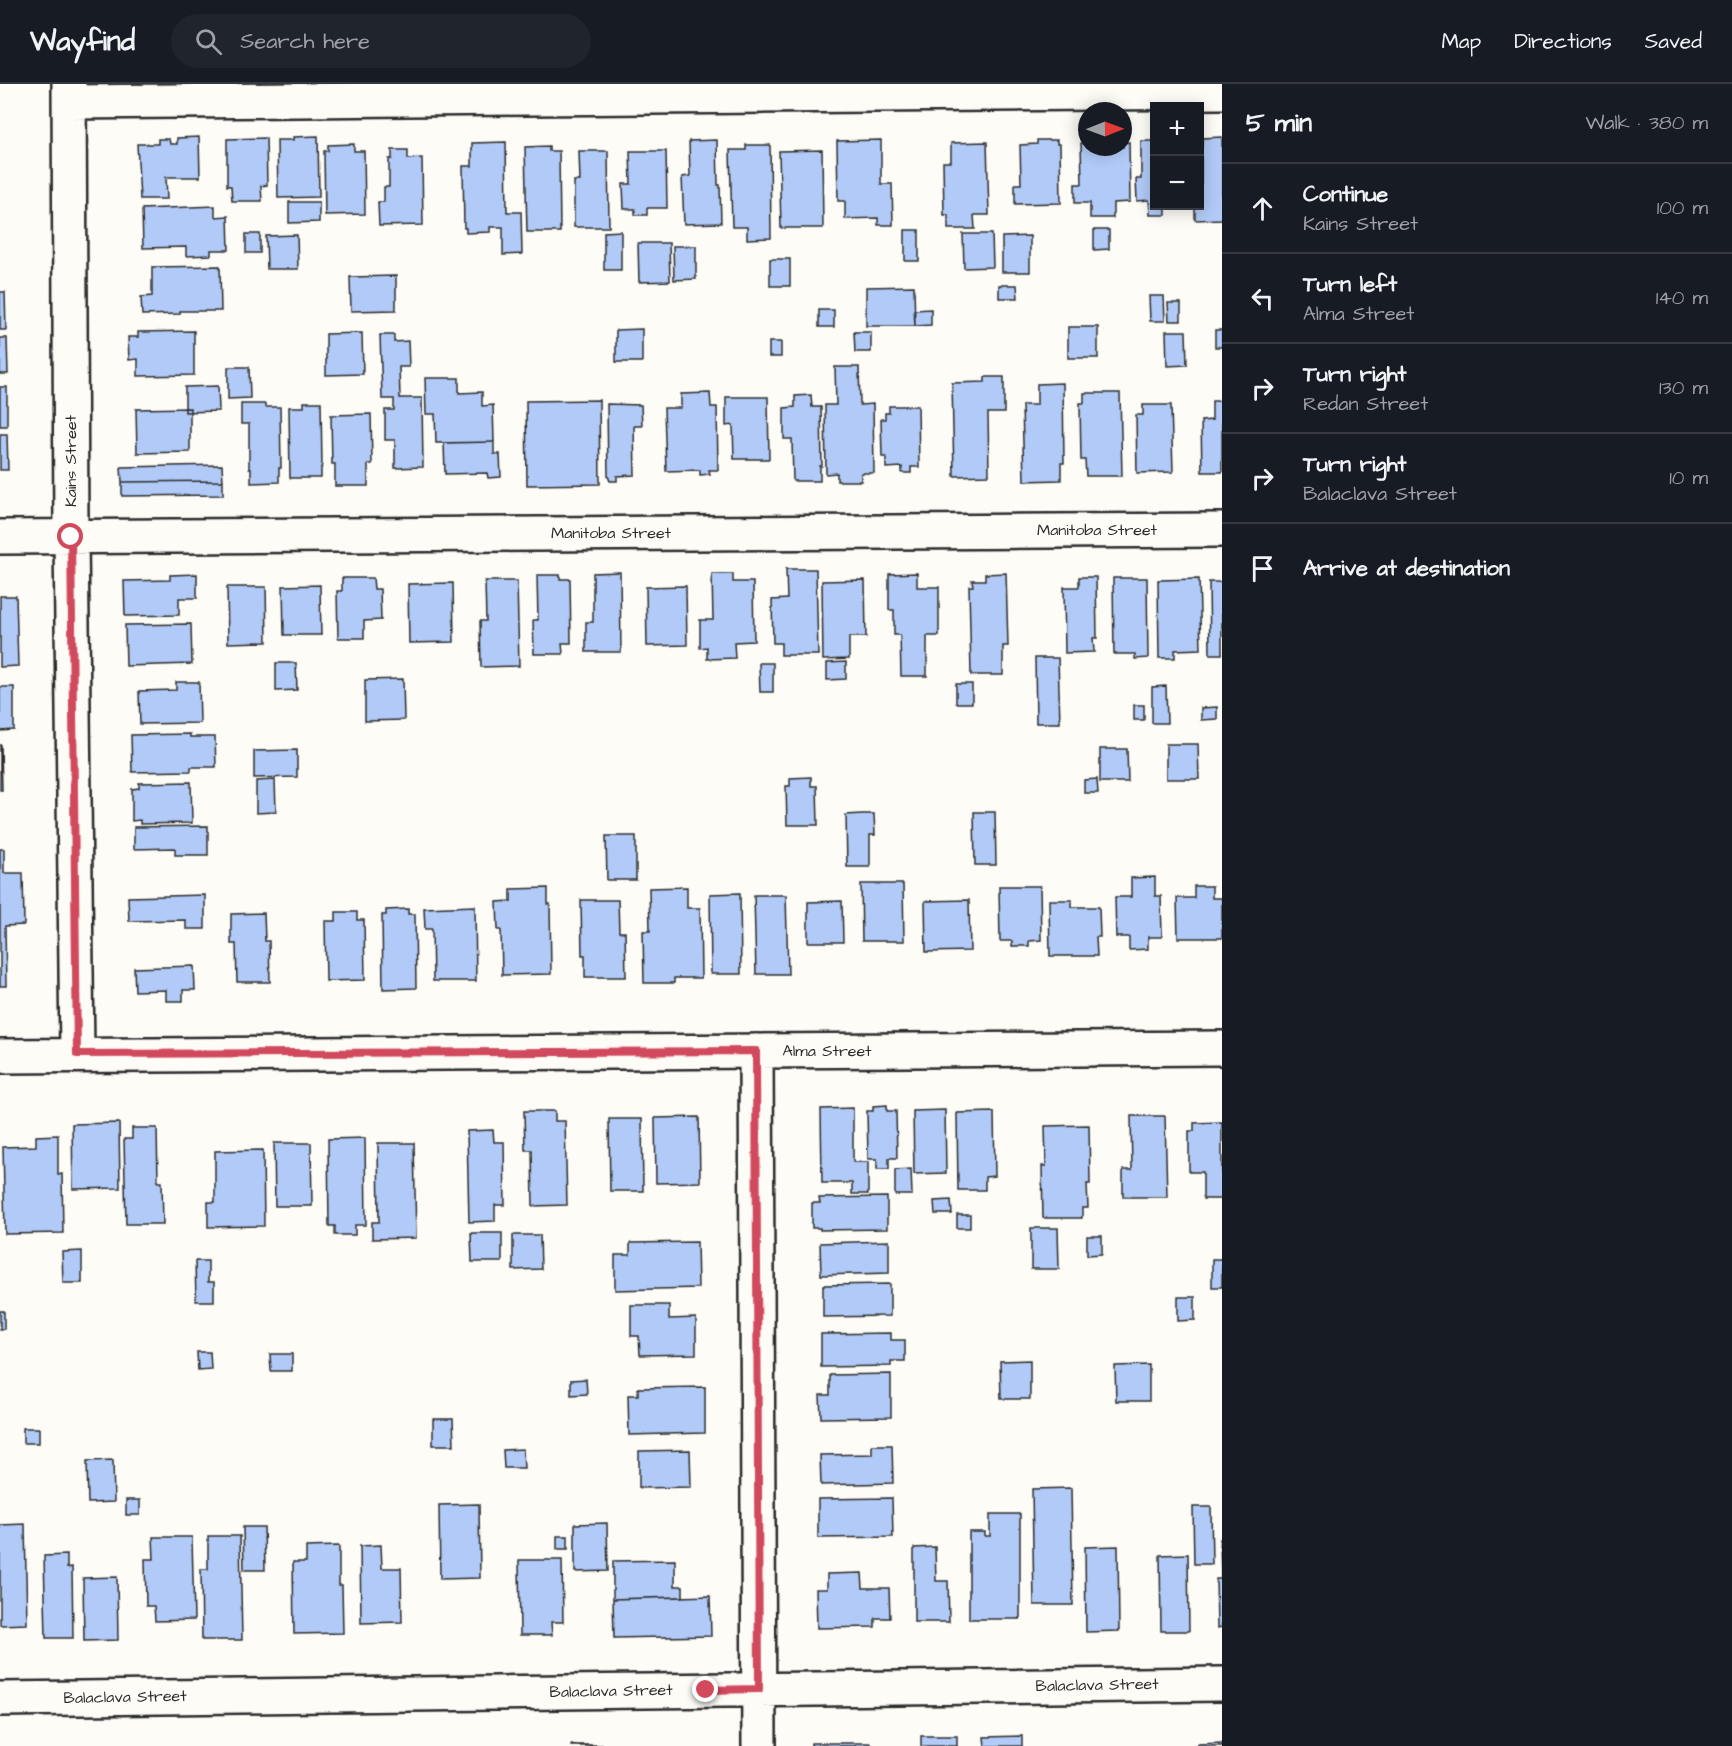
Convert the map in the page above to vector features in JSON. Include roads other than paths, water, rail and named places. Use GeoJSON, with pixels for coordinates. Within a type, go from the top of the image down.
{"type":"FeatureCollection","features":[{"type":"Feature","properties":{"kind":"street"},"geometry":{"type":"LineString","coordinates":[[69,93],[1222,92]]}},
{"type":"Feature","properties":{"kind":"street","name":"Kains Street"},"geometry":{"type":"LineString","coordinates":[[69,93],[77,1054]]}},
{"type":"Feature","properties":{"kind":"street","name":"Manitoba Street"},"geometry":{"type":"LineString","coordinates":[[0,537],[1222,530]]}},
{"type":"Feature","properties":{"kind":"street","name":"Alma Street"},"geometry":{"type":"LineString","coordinates":[[0,1056],[1222,1048]]}},
{"type":"Feature","properties":{"kind":"street"},"geometry":{"type":"LineString","coordinates":[[756,1051],[759,1746]]}},
{"type":"Feature","properties":{"kind":"street","name":"Balaclava Street"},"geometry":{"type":"LineString","coordinates":[[0,1699],[1222,1684]]}}]}
